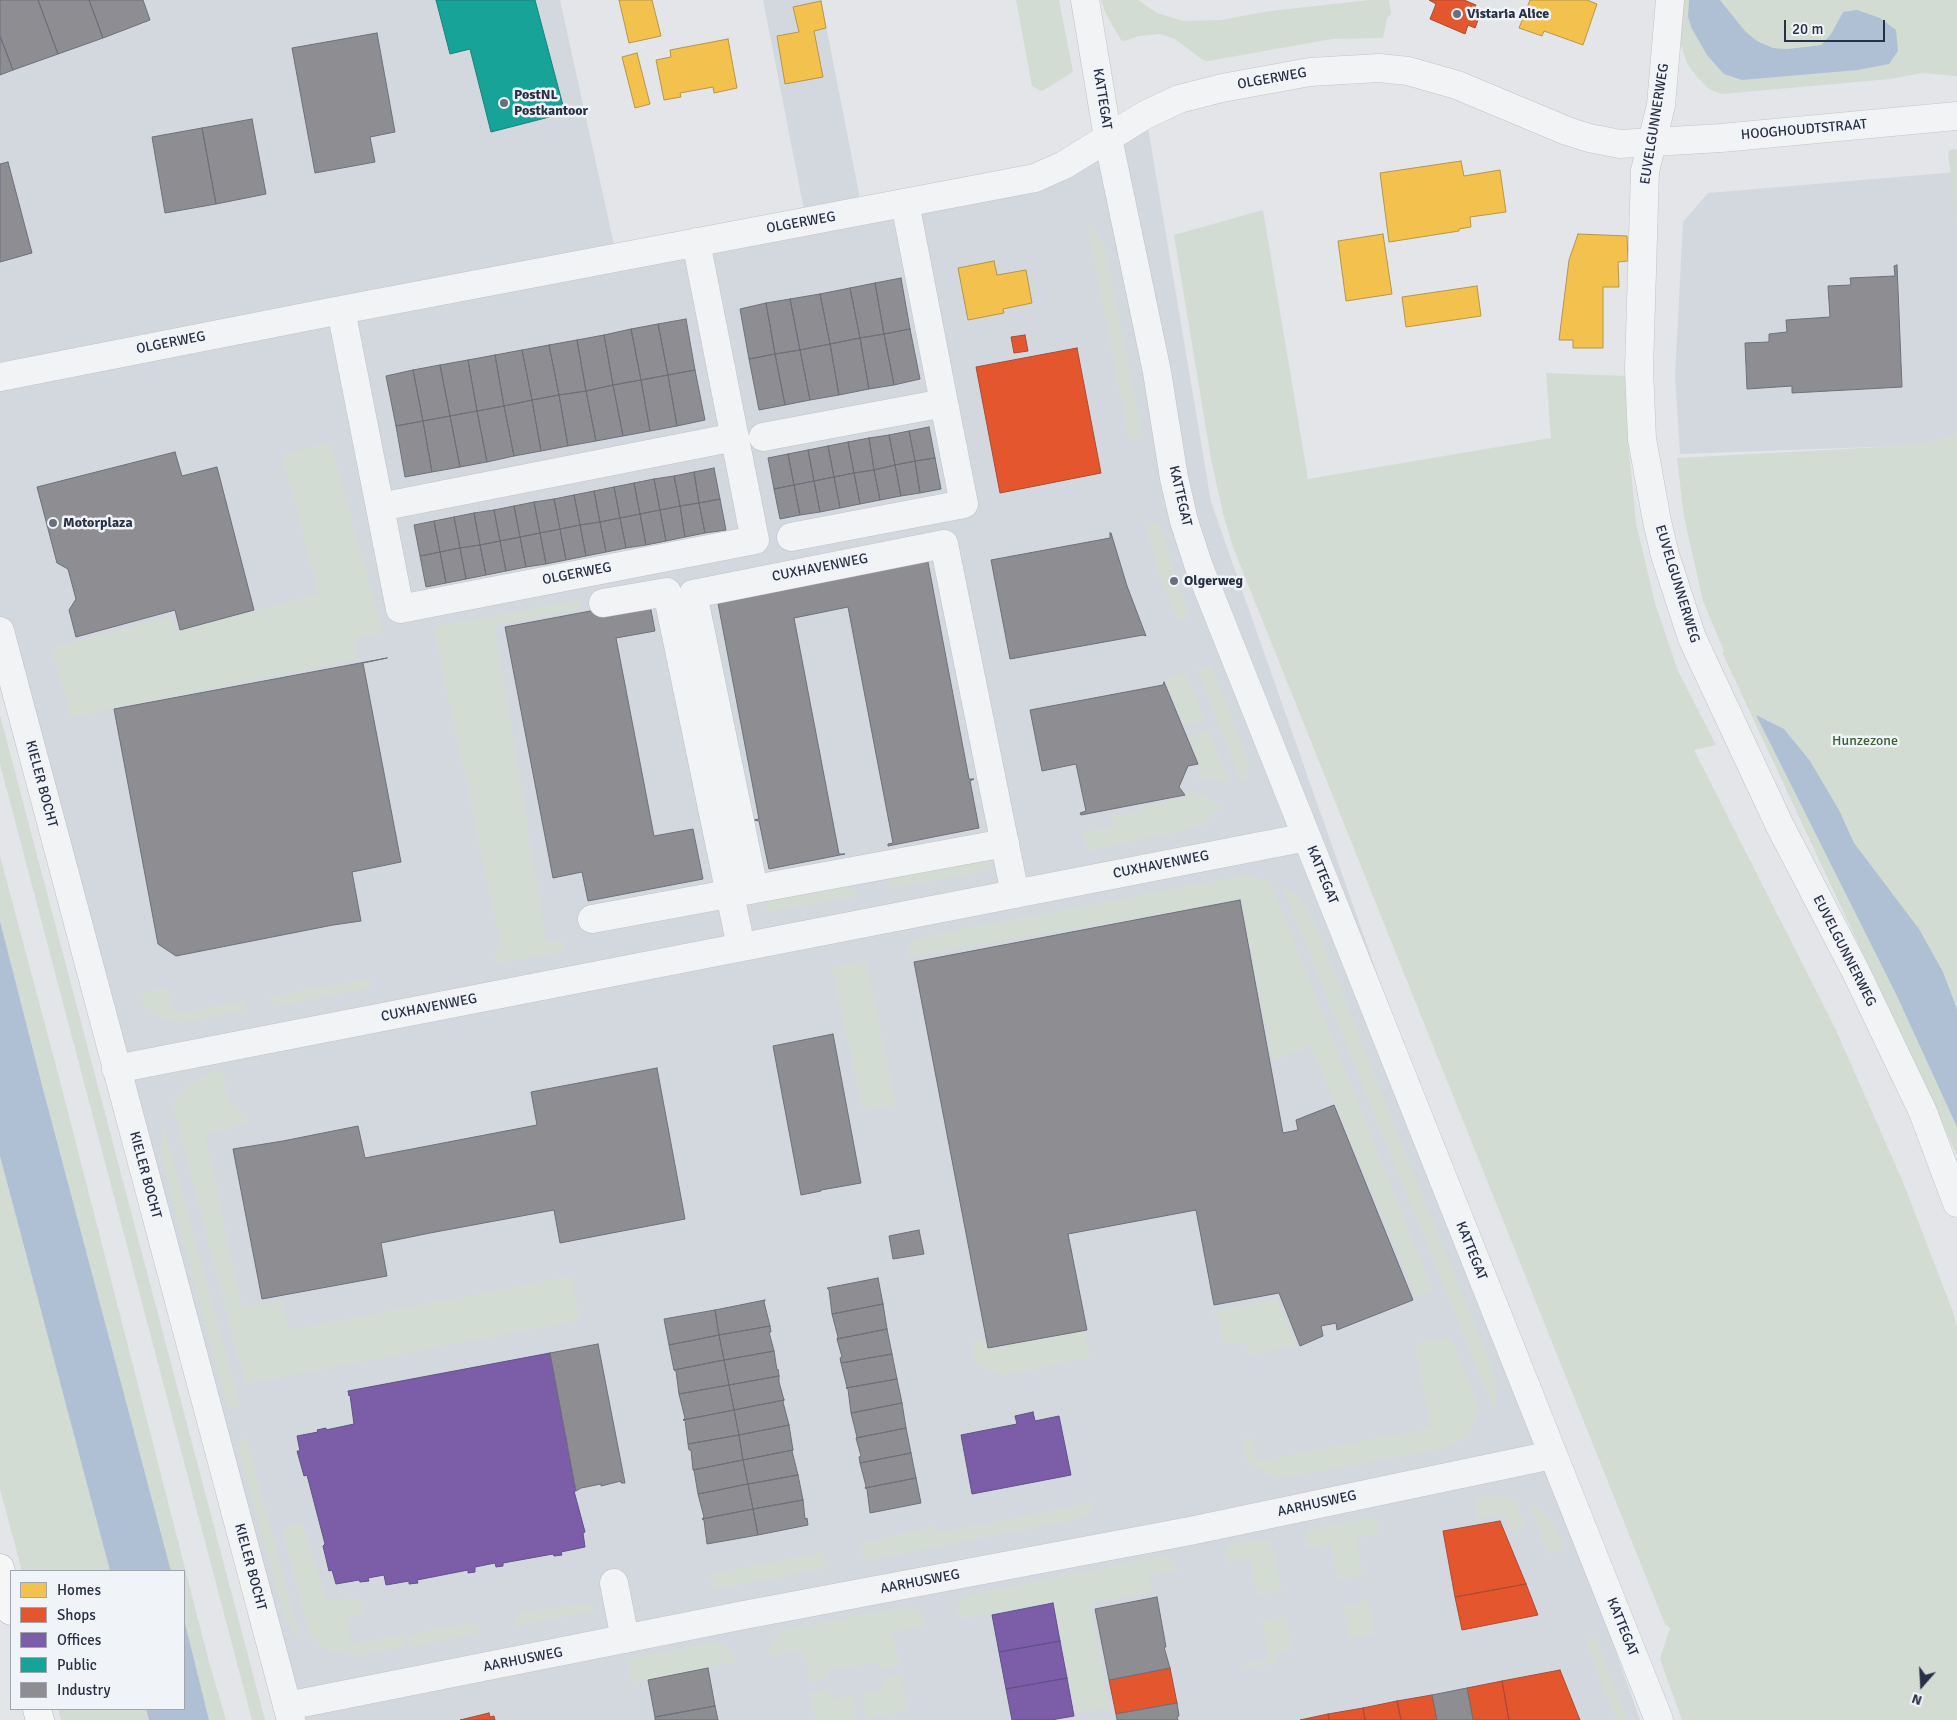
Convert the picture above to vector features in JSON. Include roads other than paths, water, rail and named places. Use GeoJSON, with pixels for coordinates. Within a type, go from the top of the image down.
{"type":"FeatureCollection","features":[{"type":"Feature","properties":{"kind":"highway"},"geometry":{"type":"LineString","coordinates":[[0,1568],[10,1607]]}},
{"type":"Feature","properties":{"kind":"street","name":"KATTEGAT"},"geometry":{"type":"LineString","coordinates":[[1085,0],[1108,138],[1157,372],[1174,478],[1198,568],[1659,1720]]}},
{"type":"Feature","properties":{"kind":"street","name":"EUVELGUNNERWEG"},"geometry":{"type":"LineString","coordinates":[[1670,0],[1661,105],[1645,171],[1639,369],[1642,439],[1665,555],[1692,638],[1780,826],[1856,972],[1923,1112],[1957,1202]]}},
{"type":"Feature","properties":{"kind":"street","name":"OLGERWEG"},"geometry":{"type":"LineString","coordinates":[[0,377],[1035,178],[1064,165],[1159,108],[1179,99],[1200,93],[1310,72],[1379,68],[1408,71],[1458,86],[1541,121],[1589,138],[1620,144],[1651,143]]}},
{"type":"Feature","properties":{"kind":"street","name":"HOOGHOUDTSTRAAT"},"geometry":{"type":"LineString","coordinates":[[1651,143],[1957,116]]}},
{"type":"Feature","properties":{"kind":"street"},"geometry":{"type":"LineString","coordinates":[[791,537],[964,504],[905,203]]}},
{"type":"Feature","properties":{"kind":"street","name":"OLGERWEG"},"geometry":{"type":"LineString","coordinates":[[341,310],[400,609],[755,540],[696,242]]}},
{"type":"Feature","properties":{"kind":"street"},"geometry":{"type":"LineString","coordinates":[[763,437],[944,402]]}},
{"type":"Feature","properties":{"kind":"street"},"geometry":{"type":"LineString","coordinates":[[380,507],[734,438]]}},
{"type":"Feature","properties":{"kind":"street","name":"CUXHAVENWEG"},"geometry":{"type":"LineString","coordinates":[[741,947],[742,891],[693,594],[944,544],[1015,894]]}},
{"type":"Feature","properties":{"kind":"street","name":"CUXHAVENWEG"},"geometry":{"type":"LineString","coordinates":[[603,603],[667,592],[742,891]]}},
{"type":"Feature","properties":{"kind":"street","name":"KIELER BOCHT"},"geometry":{"type":"LineString","coordinates":[[0,631],[289,1713]]}},
{"type":"Feature","properties":{"kind":"street","name":"CUXHAVENWEG"},"geometry":{"type":"LineString","coordinates":[[116,1069],[1307,837]]}},
{"type":"Feature","properties":{"kind":"street"},"geometry":{"type":"LineString","coordinates":[[592,918],[1005,843]]}},
{"type":"Feature","properties":{"kind":"street","name":"AARHUSWEG"},"geometry":{"type":"LineString","coordinates":[[289,1713],[625,1639],[1190,1531],[1552,1455]]}},
{"type":"Feature","properties":{"kind":"street"},"geometry":{"type":"LineString","coordinates":[[614,1583],[625,1639]]}},
{"type":"Feature","properties":{"kind":"water"},"geometry":{"type":"Polygon","coordinates":[[[1689,0],[1720,0],[1745,31],[1757,41],[1773,48],[1787,49],[1821,45],[1831,34],[1843,12],[1857,10],[1880,18],[1896,30],[1898,51],[1889,64],[1858,70],[1742,80],[1724,74],[1707,55],[1691,27],[1688,16],[1689,0]]]}},
{"type":"Feature","properties":{"kind":"water"},"geometry":{"type":"Polygon","coordinates":[[[1756,715],[1784,729],[1810,761],[1839,810],[1854,843],[1919,929],[1943,972],[1957,1009],[1957,1127],[1897,996],[1756,715]]]}},
{"type":"Feature","properties":{"kind":"water"},"geometry":{"type":"Polygon","coordinates":[[[0,921],[171,1570],[110,1570],[0,1156],[0,921]]]}},
{"type":"Feature","properties":{"kind":"water"},"geometry":{"type":"Polygon","coordinates":[[[185,1623],[209,1720],[149,1720],[146,1710],[185,1710],[185,1623]]]}},
{"type":"Feature","properties":{"kind":"place","name":"Vistaria Alice"},"geometry":{"type":"Point","coordinates":[1457,14]}},
{"type":"Feature","properties":{"kind":"place","name":"PostNL Postkantoor"},"geometry":{"type":"Point","coordinates":[504,103]}},
{"type":"Feature","properties":{"kind":"place","name":"Motorplaza"},"geometry":{"type":"Point","coordinates":[53,523]}},
{"type":"Feature","properties":{"kind":"place","name":"Olgerweg"},"geometry":{"type":"Point","coordinates":[1174,581]}},
{"type":"Feature","properties":{"kind":"park label","name":"Hunzezone"},"geometry":{"type":"Point","coordinates":[1865,741]}}]}
